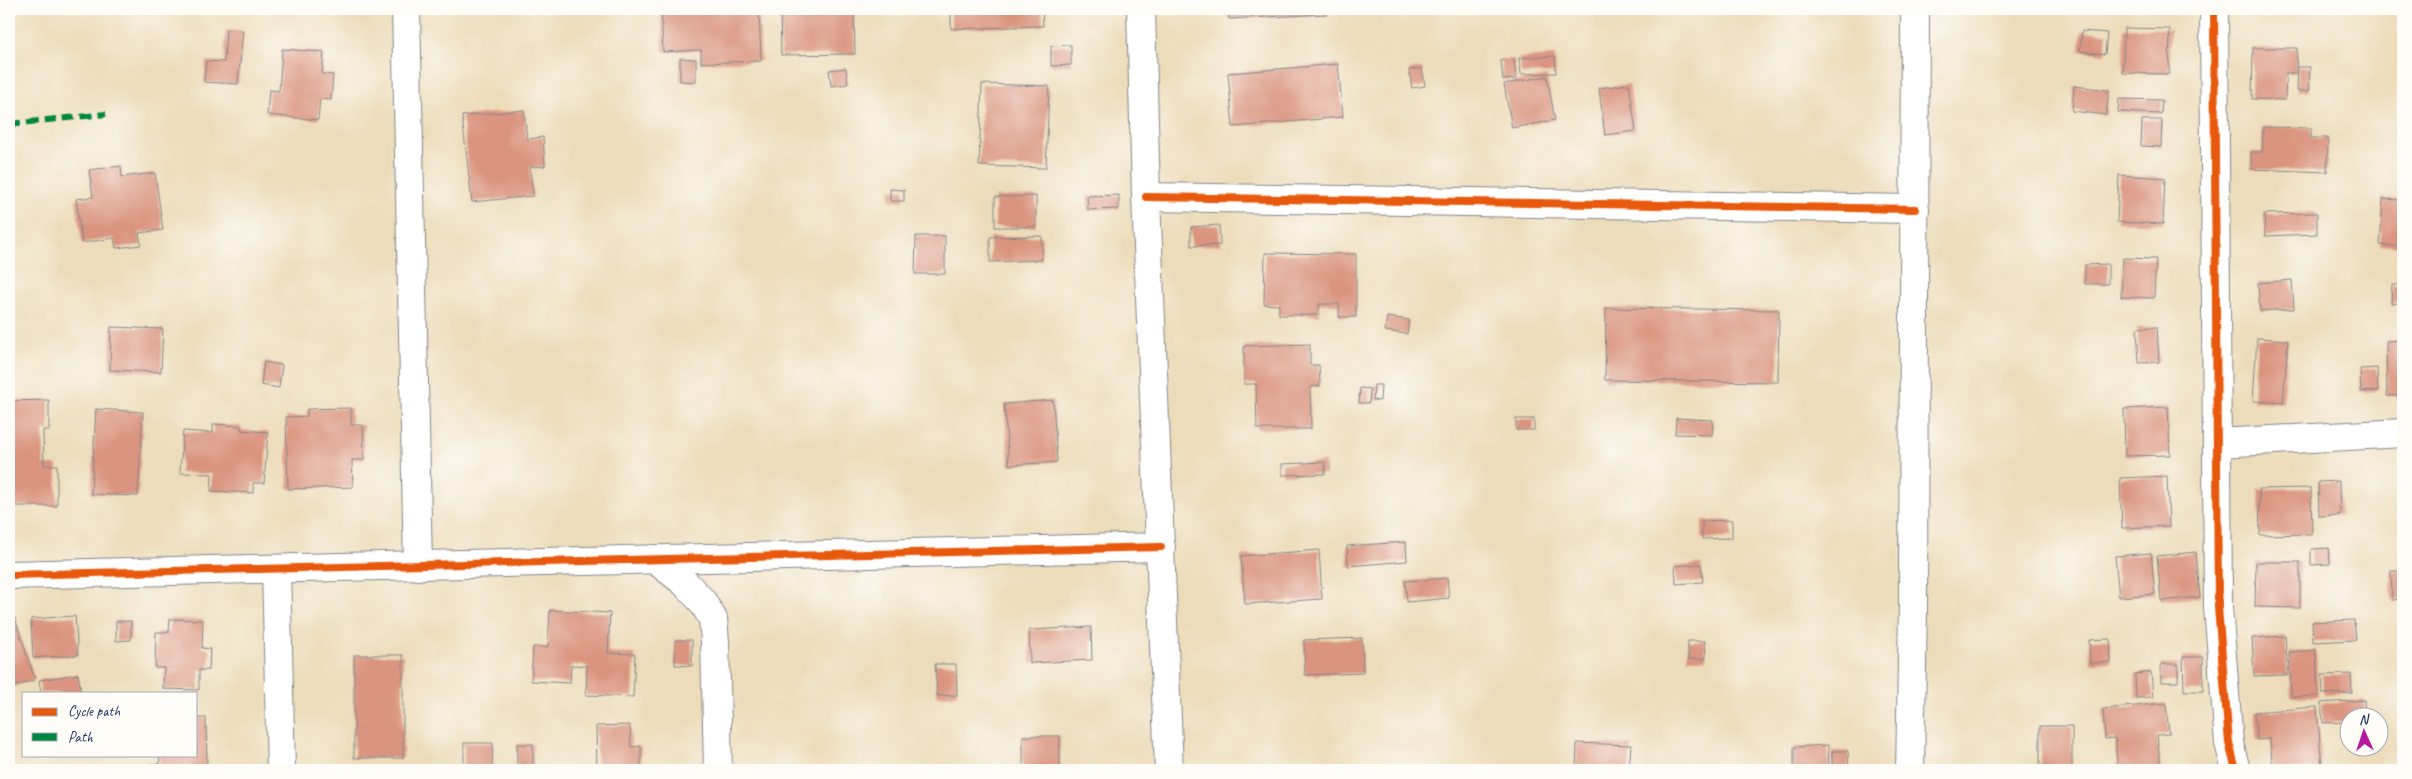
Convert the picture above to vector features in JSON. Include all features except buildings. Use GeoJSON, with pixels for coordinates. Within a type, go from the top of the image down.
{"type":"FeatureCollection","features":[{"type":"Feature","properties":{"kind":"street"},"geometry":{"type":"LineString","coordinates":[[406,9],[418,566]]}},
{"type":"Feature","properties":{"kind":"street"},"geometry":{"type":"LineString","coordinates":[[1141,9],[1146,197],[1169,770]]}},
{"type":"Feature","properties":{"kind":"street"},"geometry":{"type":"LineString","coordinates":[[1910,770],[1915,209],[1914,9]]}},
{"type":"Feature","properties":{"kind":"street"},"geometry":{"type":"LineString","coordinates":[[2214,9],[2218,607],[2230,743],[2236,770]]}},
{"type":"Feature","properties":{"kind":"street"},"geometry":{"type":"LineString","coordinates":[[1146,197],[1915,209]]}},
{"type":"Feature","properties":{"kind":"street"},"geometry":{"type":"LineString","coordinates":[[2218,443],[2403,433]]}},
{"type":"Feature","properties":{"kind":"street"},"geometry":{"type":"LineString","coordinates":[[9,575],[1161,547]]}},
{"type":"Feature","properties":{"kind":"street"},"geometry":{"type":"LineString","coordinates":[[654,560],[684,582],[702,601],[713,619],[718,770]]}},
{"type":"Feature","properties":{"kind":"street"},"geometry":{"type":"LineString","coordinates":[[276,570],[281,770]]}},
{"type":"Feature","properties":{"kind":"marked path"},"geometry":{"type":"LineString","coordinates":[[9,124],[106,114]]}},
{"type":"Feature","properties":{"kind":"cycle path"},"geometry":{"type":"LineString","coordinates":[[2214,9],[2218,607],[2229,743],[2236,770]]}},
{"type":"Feature","properties":{"kind":"cycle path"},"geometry":{"type":"LineString","coordinates":[[1146,197],[1915,209]]}},
{"type":"Feature","properties":{"kind":"cycle path"},"geometry":{"type":"LineString","coordinates":[[9,575],[1161,547]]}}]}
